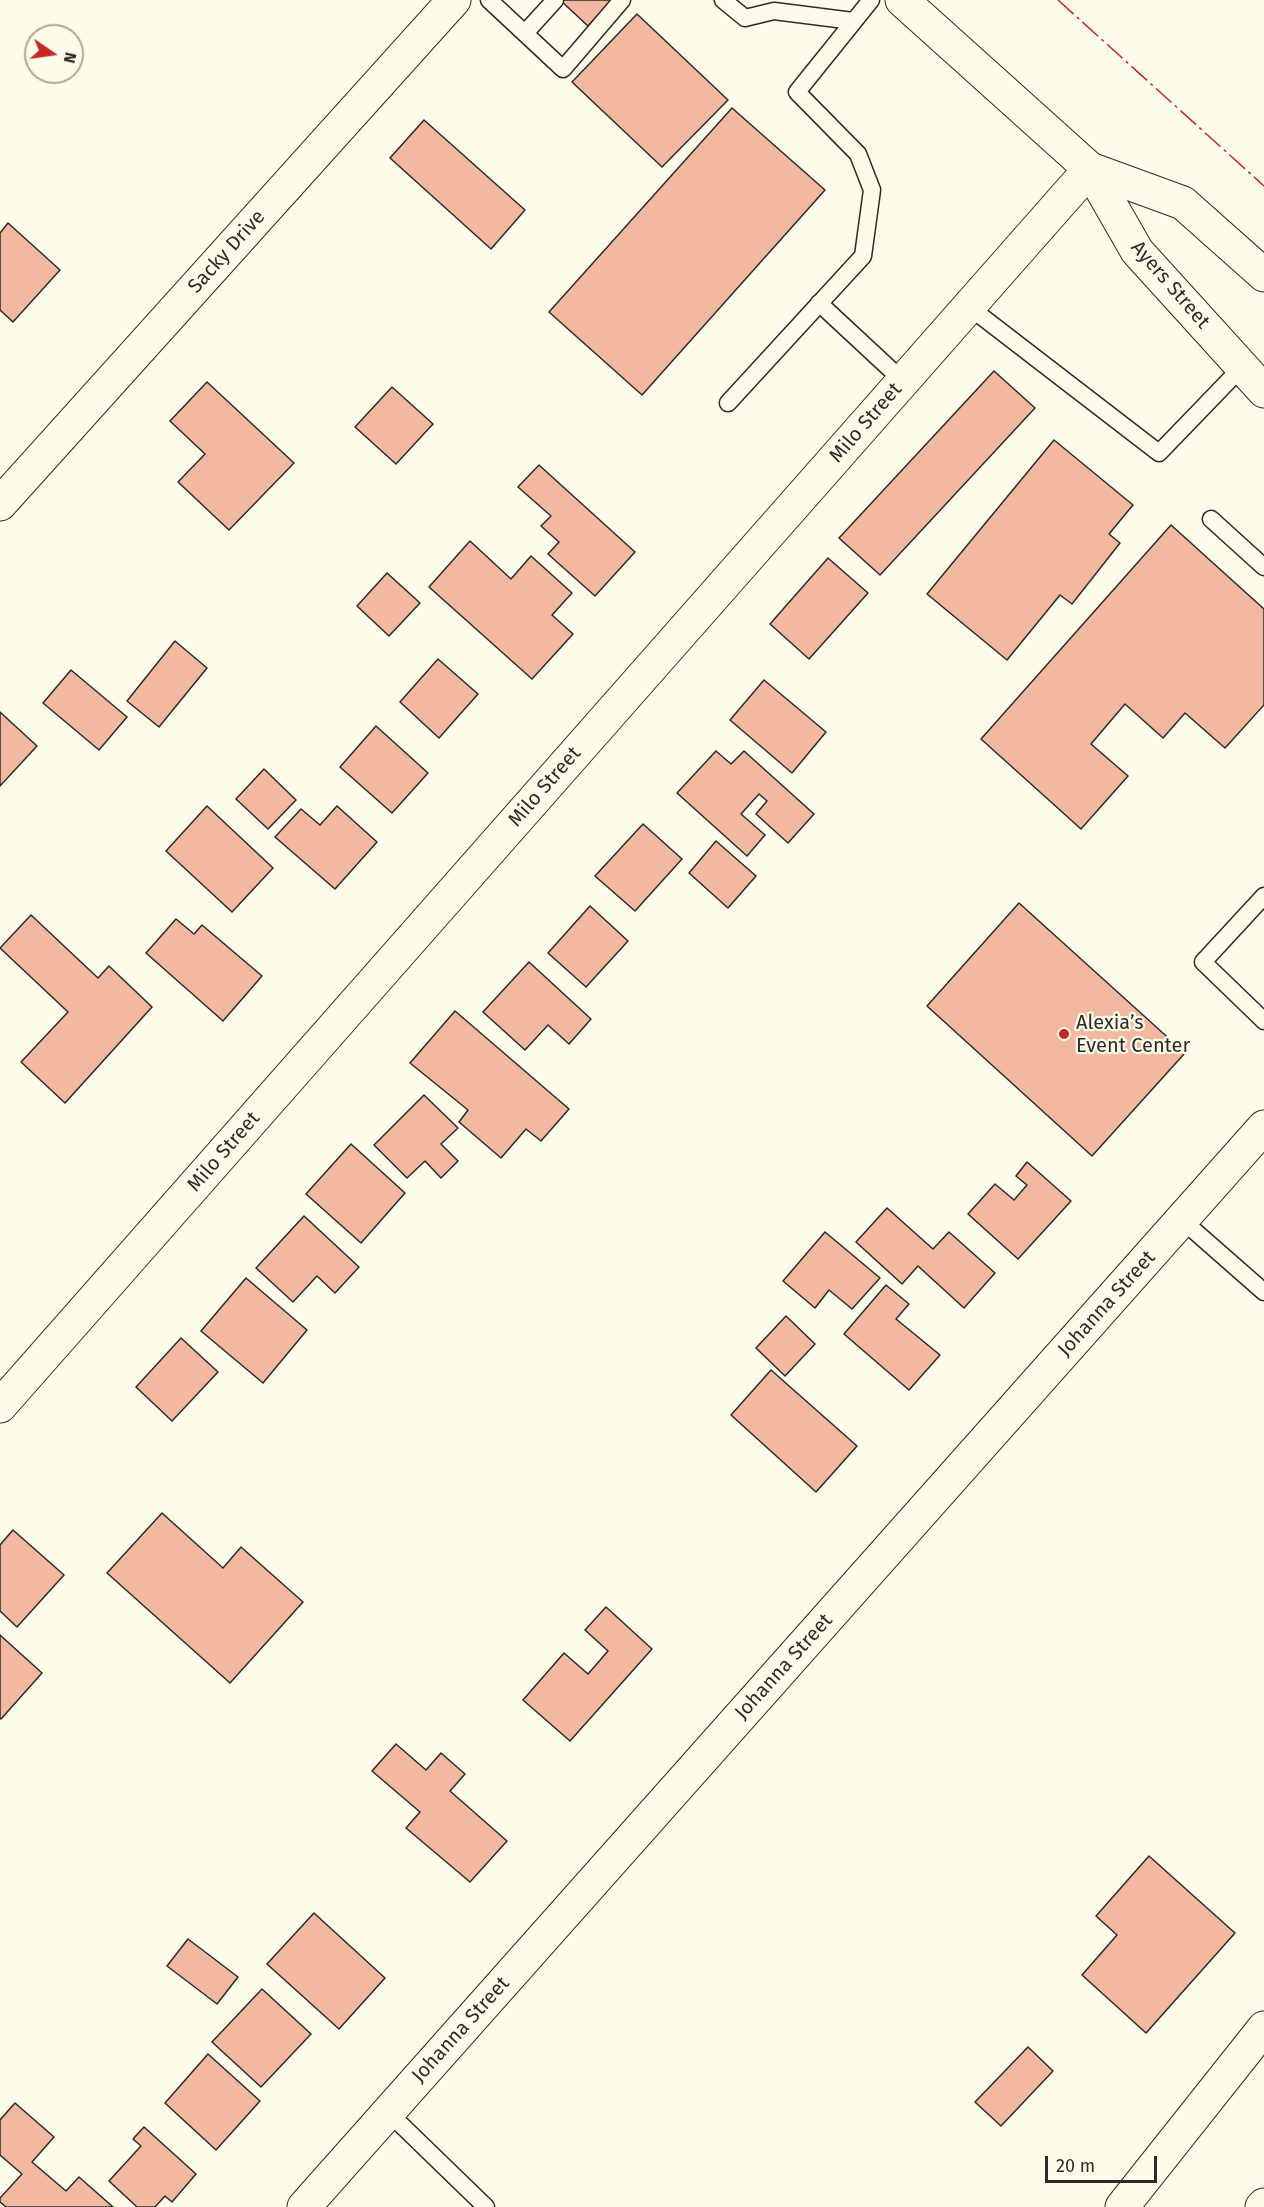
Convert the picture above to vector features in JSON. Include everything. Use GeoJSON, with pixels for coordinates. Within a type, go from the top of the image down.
{"type":"FeatureCollection","features":[{"type":"Feature","properties":{"kind":"street","name":"Sacky Drive"},"geometry":{"type":"LineString","coordinates":[[0,504],[454,0]]}},
{"type":"Feature","properties":{"kind":"street","name":"Ayers Street"},"geometry":{"type":"LineString","coordinates":[[902,0],[1090,169],[1137,250],[1264,391]]}},
{"type":"Feature","properties":{"kind":"street","name":"Ayers Street"},"geometry":{"type":"LineString","coordinates":[[1090,169],[1183,203],[1264,275]]}},
{"type":"Feature","properties":{"kind":"street","name":"Milo Street"},"geometry":{"type":"LineString","coordinates":[[0,1406],[1090,169]]}},
{"type":"Feature","properties":{"kind":"street","name":"Johanna Street"},"geometry":{"type":"LineString","coordinates":[[304,2207],[1264,1127]]}},
{"type":"Feature","properties":{"kind":"street"},"geometry":{"type":"LineString","coordinates":[[1122,2207],[1264,2028]]}},
{"type":"Feature","properties":{"kind":"lane"},"geometry":{"type":"LineString","coordinates":[[490,0],[563,69],[622,0]]}},
{"type":"Feature","properties":{"kind":"lane"},"geometry":{"type":"LineString","coordinates":[[525,33],[555,0]]}},
{"type":"Feature","properties":{"kind":"lane"},"geometry":{"type":"LineString","coordinates":[[723,0],[745,18],[774,11],[853,21]]}},
{"type":"Feature","properties":{"kind":"lane"},"geometry":{"type":"LineString","coordinates":[[728,403],[863,256],[872,190],[858,154],[797,92],[871,0]]}},
{"type":"Feature","properties":{"kind":"lane"},"geometry":{"type":"LineString","coordinates":[[819,303],[903,381]]}},
{"type":"Feature","properties":{"kind":"lane"},"geometry":{"type":"LineString","coordinates":[[968,306],[1159,453],[1242,367]]}},
{"type":"Feature","properties":{"kind":"lane"},"geometry":{"type":"LineString","coordinates":[[1211,519],[1264,567]]}},
{"type":"Feature","properties":{"kind":"lane"},"geometry":{"type":"LineString","coordinates":[[1264,896],[1203,962],[1264,1021]]}},
{"type":"Feature","properties":{"kind":"lane"},"geometry":{"type":"LineString","coordinates":[[1182,1220],[1264,1292]]}},
{"type":"Feature","properties":{"kind":"lane"},"geometry":{"type":"LineString","coordinates":[[388,2112],[486,2207]]}},
{"type":"Feature","properties":{"kind":"building"},"geometry":{"type":"Polygon","coordinates":[[[560,0],[612,0],[588,26],[560,0]]]}},
{"type":"Feature","properties":{"kind":"building"},"geometry":{"type":"Polygon","coordinates":[[[637,14],[728,100],[662,167],[572,82],[637,14]]]}},
{"type":"Feature","properties":{"kind":"building"},"geometry":{"type":"Polygon","coordinates":[[[732,108],[825,190],[642,395],[549,312],[732,108]]]}},
{"type":"Feature","properties":{"kind":"building"},"geometry":{"type":"Polygon","coordinates":[[[424,120],[525,210],[491,249],[390,158],[424,120]]]}},
{"type":"Feature","properties":{"kind":"building"},"geometry":{"type":"Polygon","coordinates":[[[8,223],[60,270],[13,322],[0,310],[0,233],[8,223]]]}},
{"type":"Feature","properties":{"kind":"building"},"geometry":{"type":"Polygon","coordinates":[[[994,371],[1035,408],[880,575],[839,538],[994,371]]]}},
{"type":"Feature","properties":{"kind":"building"},"geometry":{"type":"Polygon","coordinates":[[[207,382],[294,463],[229,530],[178,482],[205,454],[170,421],[207,382]]]}},
{"type":"Feature","properties":{"kind":"building"},"geometry":{"type":"Polygon","coordinates":[[[392,387],[433,424],[396,464],[355,427],[392,387]]]}},
{"type":"Feature","properties":{"kind":"building"},"geometry":{"type":"Polygon","coordinates":[[[1054,440],[1133,505],[1109,534],[1120,543],[1072,604],[1060,595],[1007,660],[927,594],[1054,440]]]}},
{"type":"Feature","properties":{"kind":"building"},"geometry":{"type":"Polygon","coordinates":[[[539,465],[635,552],[595,596],[548,554],[559,542],[541,526],[551,516],[518,487],[539,465]]]}},
{"type":"Feature","properties":{"kind":"building"},"geometry":{"type":"Polygon","coordinates":[[[1171,525],[1264,609],[1264,705],[1225,748],[1185,713],[1163,738],[1125,704],[1091,744],[1128,776],[1081,829],[981,739],[1171,525]]]}},
{"type":"Feature","properties":{"kind":"building"},"geometry":{"type":"Polygon","coordinates":[[[470,541],[511,579],[531,556],[572,593],[552,615],[573,634],[532,679],[429,587],[470,541]]]}},
{"type":"Feature","properties":{"kind":"building"},"geometry":{"type":"Polygon","coordinates":[[[828,558],[868,593],[809,659],[770,624],[828,558]]]}},
{"type":"Feature","properties":{"kind":"building"},"geometry":{"type":"Polygon","coordinates":[[[387,573],[420,603],[389,636],[357,606],[387,573]]]}},
{"type":"Feature","properties":{"kind":"building"},"geometry":{"type":"Polygon","coordinates":[[[175,641],[207,668],[159,727],[127,701],[175,641]]]}},
{"type":"Feature","properties":{"kind":"building"},"geometry":{"type":"Polygon","coordinates":[[[438,659],[478,694],[439,738],[400,702],[438,659]]]}},
{"type":"Feature","properties":{"kind":"building"},"geometry":{"type":"Polygon","coordinates":[[[71,670],[127,717],[99,750],[43,703],[71,670]]]}},
{"type":"Feature","properties":{"kind":"building"},"geometry":{"type":"Polygon","coordinates":[[[764,680],[826,732],[792,773],[730,720],[764,680]]]}},
{"type":"Feature","properties":{"kind":"building"},"geometry":{"type":"Polygon","coordinates":[[[0,712],[37,746],[0,786],[0,712]]]}},
{"type":"Feature","properties":{"kind":"building"},"geometry":{"type":"Polygon","coordinates":[[[376,726],[428,773],[392,813],[340,767],[376,726]]]}},
{"type":"Feature","properties":{"kind":"building"},"geometry":{"type":"Polygon","coordinates":[[[716,751],[731,764],[744,751],[814,814],[788,843],[756,814],[767,801],[759,794],[741,814],[765,835],[747,856],[677,793],[716,751]]]}},
{"type":"Feature","properties":{"kind":"building"},"geometry":{"type":"Polygon","coordinates":[[[264,769],[296,800],[268,829],[236,799],[264,769]]]}},
{"type":"Feature","properties":{"kind":"building"},"geometry":{"type":"Polygon","coordinates":[[[207,806],[273,868],[232,912],[166,851],[207,806]]]}},
{"type":"Feature","properties":{"kind":"building"},"geometry":{"type":"Polygon","coordinates":[[[337,806],[377,842],[335,889],[275,837],[301,809],[320,825],[337,806]]]}},
{"type":"Feature","properties":{"kind":"building"},"geometry":{"type":"Polygon","coordinates":[[[643,824],[682,859],[635,911],[595,876],[643,824]]]}},
{"type":"Feature","properties":{"kind":"building"},"geometry":{"type":"Polygon","coordinates":[[[716,841],[756,876],[728,908],[689,873],[716,841]]]}},
{"type":"Feature","properties":{"kind":"building"},"geometry":{"type":"Polygon","coordinates":[[[1019,903],[1185,1053],[1092,1156],[927,1006],[1019,903]]]}},
{"type":"Feature","properties":{"kind":"building"},"geometry":{"type":"Polygon","coordinates":[[[590,906],[628,941],[586,987],[548,953],[590,906]]]}},
{"type":"Feature","properties":{"kind":"building"},"geometry":{"type":"Polygon","coordinates":[[[31,915],[98,978],[109,966],[152,1007],[65,1103],[21,1062],[68,1012],[0,948],[31,915]]]}},
{"type":"Feature","properties":{"kind":"building"},"geometry":{"type":"Polygon","coordinates":[[[176,919],[194,934],[202,925],[262,976],[223,1021],[146,953],[176,919]]]}},
{"type":"Feature","properties":{"kind":"building"},"geometry":{"type":"Polygon","coordinates":[[[529,962],[591,1019],[569,1044],[548,1025],[525,1050],[483,1012],[529,962]]]}},
{"type":"Feature","properties":{"kind":"building"},"geometry":{"type":"Polygon","coordinates":[[[455,1011],[569,1109],[541,1141],[526,1129],[501,1158],[459,1122],[468,1110],[410,1063],[455,1011]]]}},
{"type":"Feature","properties":{"kind":"building"},"geometry":{"type":"Polygon","coordinates":[[[424,1095],[458,1128],[441,1144],[458,1161],[441,1178],[425,1161],[407,1178],[374,1145],[424,1095]]]}},
{"type":"Feature","properties":{"kind":"building"},"geometry":{"type":"Polygon","coordinates":[[[351,1144],[405,1193],[361,1243],[306,1194],[351,1144]]]}},
{"type":"Feature","properties":{"kind":"building"},"geometry":{"type":"Polygon","coordinates":[[[1027,1162],[1071,1201],[1018,1259],[968,1214],[995,1184],[1014,1200],[1027,1185],[1016,1176],[1027,1162]]]}},
{"type":"Feature","properties":{"kind":"building"},"geometry":{"type":"Polygon","coordinates":[[[887,1208],[933,1249],[949,1232],[995,1273],[964,1308],[918,1266],[902,1284],[856,1242],[887,1208]]]}},
{"type":"Feature","properties":{"kind":"building"},"geometry":{"type":"Polygon","coordinates":[[[304,1216],[359,1267],[335,1293],[317,1276],[293,1302],[256,1268],[304,1216]]]}},
{"type":"Feature","properties":{"kind":"building"},"geometry":{"type":"Polygon","coordinates":[[[825,1232],[880,1278],[852,1309],[829,1290],[815,1308],[783,1281],[825,1232]]]}},
{"type":"Feature","properties":{"kind":"building"},"geometry":{"type":"Polygon","coordinates":[[[246,1278],[307,1330],[263,1383],[201,1331],[246,1278]]]}},
{"type":"Feature","properties":{"kind":"building"},"geometry":{"type":"Polygon","coordinates":[[[886,1285],[909,1304],[896,1319],[940,1355],[909,1390],[844,1334],[886,1285]]]}},
{"type":"Feature","properties":{"kind":"building"},"geometry":{"type":"Polygon","coordinates":[[[786,1316],[815,1344],[785,1376],[756,1348],[786,1316]]]}},
{"type":"Feature","properties":{"kind":"building"},"geometry":{"type":"Polygon","coordinates":[[[181,1338],[218,1372],[172,1421],[136,1387],[181,1338]]]}},
{"type":"Feature","properties":{"kind":"building"},"geometry":{"type":"Polygon","coordinates":[[[771,1370],[857,1446],[816,1492],[731,1415],[771,1370]]]}},
{"type":"Feature","properties":{"kind":"building"},"geometry":{"type":"Polygon","coordinates":[[[162,1513],[223,1568],[241,1547],[303,1602],[230,1683],[107,1573],[162,1513]]]}},
{"type":"Feature","properties":{"kind":"building"},"geometry":{"type":"Polygon","coordinates":[[[13,1530],[64,1575],[17,1627],[0,1611],[0,1545],[13,1530]]]}},
{"type":"Feature","properties":{"kind":"building"},"geometry":{"type":"Polygon","coordinates":[[[606,1607],[652,1649],[570,1741],[523,1700],[564,1653],[588,1674],[608,1651],[585,1630],[606,1607]]]}},
{"type":"Feature","properties":{"kind":"building"},"geometry":{"type":"Polygon","coordinates":[[[0,1635],[42,1673],[1,1719],[0,1718],[0,1635]]]}},
{"type":"Feature","properties":{"kind":"building"},"geometry":{"type":"Polygon","coordinates":[[[396,1744],[426,1770],[441,1753],[465,1774],[450,1791],[507,1841],[470,1882],[406,1828],[420,1812],[372,1771],[396,1744]]]}},
{"type":"Feature","properties":{"kind":"building"},"geometry":{"type":"Polygon","coordinates":[[[1149,1856],[1235,1933],[1146,2033],[1082,1975],[1117,1935],[1096,1916],[1149,1856]]]}},
{"type":"Feature","properties":{"kind":"building"},"geometry":{"type":"Polygon","coordinates":[[[314,1913],[385,1978],[339,2029],[267,1964],[314,1913]]]}},
{"type":"Feature","properties":{"kind":"building"},"geometry":{"type":"Polygon","coordinates":[[[188,1939],[238,1977],[217,2004],[167,1966],[188,1939]]]}},
{"type":"Feature","properties":{"kind":"building"},"geometry":{"type":"Polygon","coordinates":[[[262,1989],[311,2034],[261,2087],[212,2042],[262,1989]]]}},
{"type":"Feature","properties":{"kind":"building"},"geometry":{"type":"Polygon","coordinates":[[[1028,2047],[1053,2071],[1001,2126],[975,2102],[1028,2047]]]}},
{"type":"Feature","properties":{"kind":"building"},"geometry":{"type":"Polygon","coordinates":[[[208,2054],[260,2101],[216,2150],[165,2103],[208,2054]]]}},
{"type":"Feature","properties":{"kind":"building"},"geometry":{"type":"Polygon","coordinates":[[[15,2103],[54,2137],[32,2162],[66,2191],[79,2177],[113,2207],[6,2207],[0,2202],[0,2198],[22,2174],[0,2155],[0,2120],[15,2103]]]}},
{"type":"Feature","properties":{"kind":"building"},"geometry":{"type":"Polygon","coordinates":[[[144,2127],[196,2174],[172,2202],[165,2196],[155,2207],[137,2207],[109,2181],[141,2146],[133,2139],[144,2127]]]}},
{"type":"Feature","properties":{"kind":"power"},"geometry":{"type":"LineString","coordinates":[[1058,0],[1264,186]]}},
{"type":"Feature","properties":{"kind":"place","name":"Alexia’s Event Center"},"geometry":{"type":"Point","coordinates":[1064,1034]}}]}
